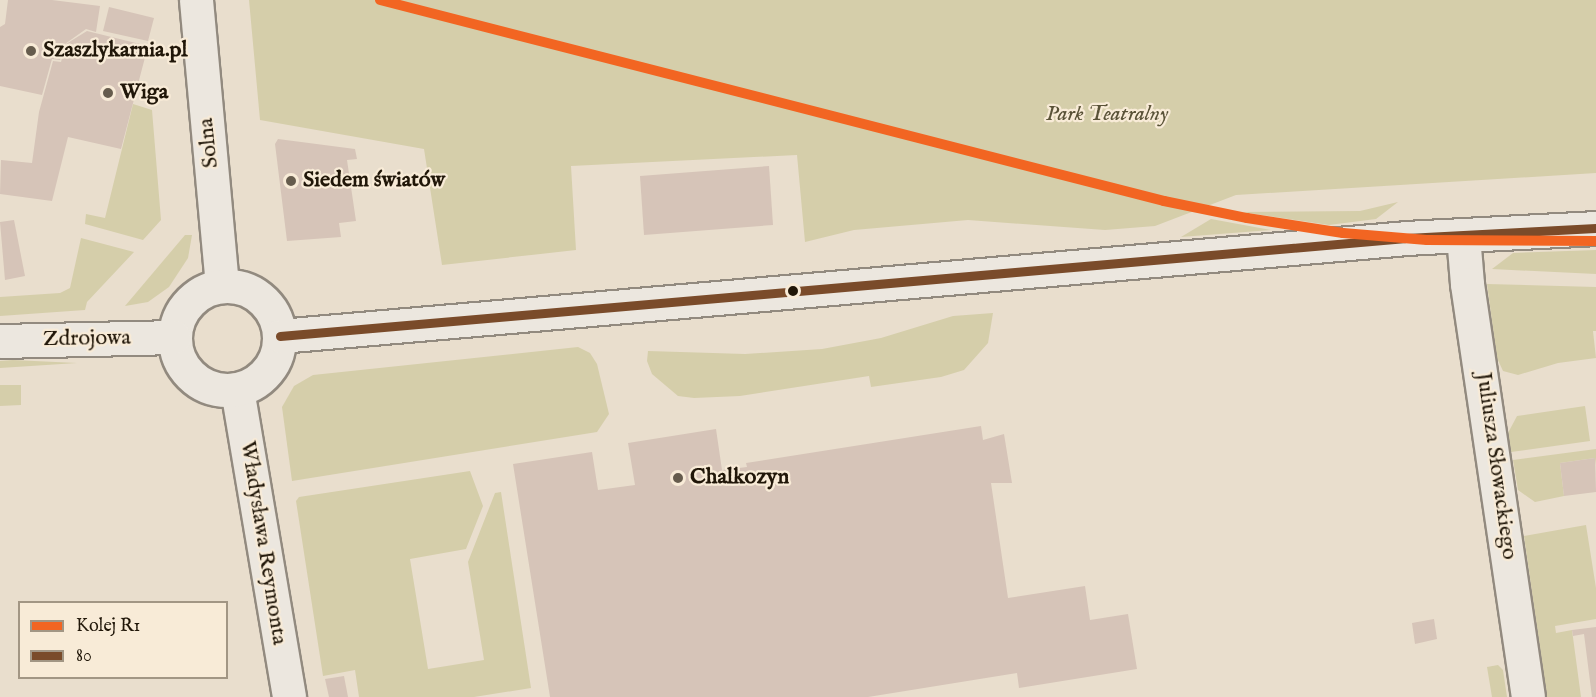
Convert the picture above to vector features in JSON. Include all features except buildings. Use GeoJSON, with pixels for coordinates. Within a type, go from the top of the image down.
{"type":"FeatureCollection","features":[{"type":"Feature","properties":{"kind":"street","name":"Solna"},"geometry":{"type":"LineString","coordinates":[[196,0],[222,285]]}},
{"type":"Feature","properties":{"kind":"street"},"geometry":{"type":"LineString","coordinates":[[280,336],[1463,235],[1596,228]]}},
{"type":"Feature","properties":{"kind":"street","name":"Juliusza Słowackiego"},"geometry":{"type":"LineString","coordinates":[[1463,235],[1467,284],[1528,697]]}},
{"type":"Feature","properties":{"kind":"street"},"geometry":{"type":"LineString","coordinates":[[222,285],[250,290],[262,298],[274,315],[280,336],[272,365],[251,384],[237,389],[221,390],[193,378],[183,366],[174,337],[184,308],[194,297],[222,285]]}},
{"type":"Feature","properties":{"kind":"street","name":"Zdrojowa"},"geometry":{"type":"LineString","coordinates":[[0,341],[174,337]]}},
{"type":"Feature","properties":{"kind":"street","name":"Władysława Reymonta"},"geometry":{"type":"LineString","coordinates":[[237,389],[289,697]]}},
{"type":"Feature","properties":{"kind":"green space","name":"Park Teatralny"},"geometry":{"type":"Polygon","coordinates":[[[249,0],[1596,0],[1596,173],[1236,195],[1155,226],[1105,230],[968,220],[854,230],[805,242],[797,155],[571,166],[576,250],[442,265],[424,149],[260,120],[249,0]]]}},
{"type":"Feature","properties":{"kind":"green space"},"geometry":{"type":"Polygon","coordinates":[[[133,104],[152,110],[161,220],[143,240],[85,224],[86,214],[105,218],[133,104]]]}},
{"type":"Feature","properties":{"kind":"green space"},"geometry":{"type":"Polygon","coordinates":[[[1398,202],[1376,219],[1329,225],[1241,212],[1360,211],[1398,202]]]}},
{"type":"Feature","properties":{"kind":"green space"},"geometry":{"type":"Polygon","coordinates":[[[1211,219],[1271,230],[1181,237],[1211,219]]]}},
{"type":"Feature","properties":{"kind":"green space"},"geometry":{"type":"Polygon","coordinates":[[[185,235],[192,235],[188,258],[169,287],[148,302],[125,306],[185,235]]]}},
{"type":"Feature","properties":{"kind":"green space"},"geometry":{"type":"Polygon","coordinates":[[[81,238],[134,252],[87,302],[85,310],[0,316],[0,297],[60,293],[70,288],[81,238]]]}},
{"type":"Feature","properties":{"kind":"green space"},"geometry":{"type":"Polygon","coordinates":[[[1596,250],[1596,274],[1492,269],[1513,253],[1596,250]]]}},
{"type":"Feature","properties":{"kind":"green space"},"geometry":{"type":"Polygon","coordinates":[[[1487,284],[1596,287],[1596,331],[1593,331],[1596,358],[1558,363],[1518,375],[1503,371],[1497,358],[1487,284]]]}},
{"type":"Feature","properties":{"kind":"green space"},"geometry":{"type":"Polygon","coordinates":[[[993,313],[988,343],[964,370],[941,377],[871,387],[869,376],[740,396],[694,398],[678,396],[652,374],[647,361],[648,351],[745,354],[822,349],[881,338],[953,316],[993,313]]]}},
{"type":"Feature","properties":{"kind":"green space"},"geometry":{"type":"Polygon","coordinates":[[[578,347],[590,353],[597,364],[609,414],[597,432],[292,481],[282,407],[294,386],[313,375],[578,347]]]}},
{"type":"Feature","properties":{"kind":"green space"},"geometry":{"type":"Polygon","coordinates":[[[13,360],[77,363],[0,368],[0,361],[13,360]]]}},
{"type":"Feature","properties":{"kind":"green space"},"geometry":{"type":"Polygon","coordinates":[[[0,385],[21,385],[21,405],[0,406],[0,385]]]}},
{"type":"Feature","properties":{"kind":"green space"},"geometry":{"type":"Polygon","coordinates":[[[1585,406],[1590,441],[1511,452],[1508,433],[1517,416],[1585,406]]]}},
{"type":"Feature","properties":{"kind":"green space"},"geometry":{"type":"Polygon","coordinates":[[[1596,449],[1596,465],[1595,458],[1560,463],[1564,496],[1535,502],[1518,490],[1513,460],[1596,449]]]}},
{"type":"Feature","properties":{"kind":"green space"},"geometry":{"type":"Polygon","coordinates":[[[470,471],[483,506],[466,549],[410,559],[428,669],[484,660],[468,562],[495,493],[501,492],[531,688],[474,697],[359,697],[355,670],[323,676],[296,501],[299,497],[470,471]]]}},
{"type":"Feature","properties":{"kind":"green space"},"geometry":{"type":"Polygon","coordinates":[[[1586,525],[1596,588],[1596,619],[1555,626],[1556,633],[1572,630],[1581,697],[1547,697],[1524,536],[1586,525]]]}},
{"type":"Feature","properties":{"kind":"green space"},"geometry":{"type":"Polygon","coordinates":[[[1498,665],[1503,670],[1507,697],[1492,697],[1487,667],[1498,665]]]}},
{"type":"Feature","properties":{"kind":"rail line","name":"R1"},"geometry":{"type":"LineString","coordinates":[[380,0],[1164,201],[1247,218],[1343,233],[1427,240],[1596,241]]}},
{"type":"Feature","properties":{"kind":"transit line","name":"80"},"geometry":{"type":"LineString","coordinates":[[280,336],[1406,238],[1596,228]]}},
{"type":"Feature","properties":{"kind":"place","name":"Szaszlykarnia.pl"},"geometry":{"type":"Point","coordinates":[31,51]}},
{"type":"Feature","properties":{"kind":"place","name":"Wiga"},"geometry":{"type":"Point","coordinates":[108,93]}},
{"type":"Feature","properties":{"kind":"place","name":"Siedem światów"},"geometry":{"type":"Point","coordinates":[291,181]}},
{"type":"Feature","properties":{"kind":"place","name":"Chalkozyn"},"geometry":{"type":"Point","coordinates":[678,478]}}]}
